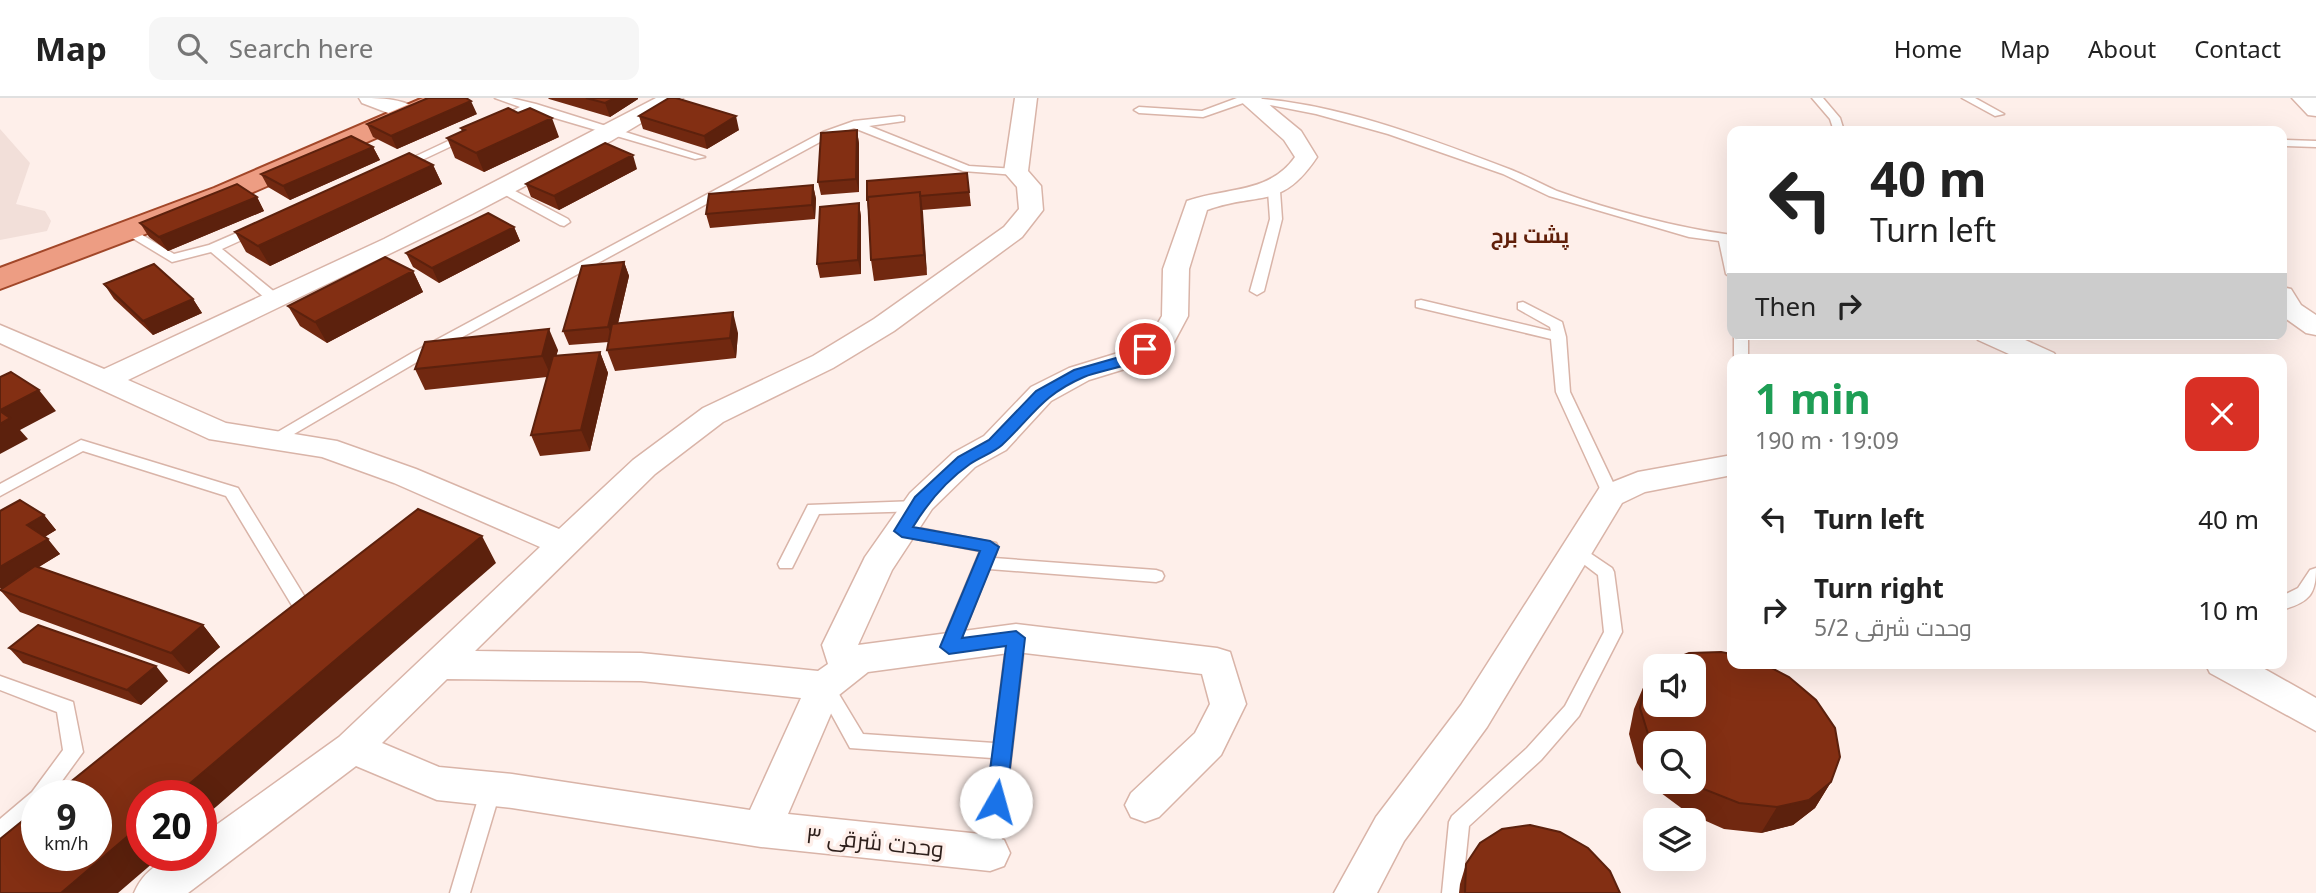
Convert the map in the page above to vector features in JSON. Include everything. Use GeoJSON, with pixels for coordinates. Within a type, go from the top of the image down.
{"type":"FeatureCollection","features":[{"type":"Feature","properties":{"kind":"main road"},"geometry":{"type":"LineString","coordinates":[[0,264],[143,213],[411,107],[444,98]]}},
{"type":"Feature","properties":{"kind":"main road"},"geometry":{"type":"LineString","coordinates":[[0,279],[130,233],[411,107]]}},
{"type":"Feature","properties":{"kind":"street"},"geometry":{"type":"LineString","coordinates":[[370,98],[411,107]]}},
{"type":"Feature","properties":{"kind":"street"},"geometry":{"type":"LineString","coordinates":[[107,379],[277,301],[615,130],[672,98]]}},
{"type":"Feature","properties":{"kind":"street"},"geometry":{"type":"LineString","coordinates":[[155,893],[352,748],[435,665],[644,467],[713,415],[824,362],[874,331],[1013,232],[1031,210],[1029,186],[1016,172],[1026,98]]}},
{"type":"Feature","properties":{"kind":"street"},"geometry":{"type":"LineString","coordinates":[[761,829],[836,678],[840,645],[877,566],[910,519],[964,460],[995,443],[1041,394],[1079,374],[1128,359],[1162,340],[1175,316],[1176,269],[1196,206],[1217,197],[1274,191],[1297,173],[1306,157],[1293,136],[1248,98]]}},
{"type":"Feature","properties":{"kind":"street"},"geometry":{"type":"LineString","coordinates":[[2303,98],[2316,110]]}},
{"type":"Feature","properties":{"kind":"street"},"geometry":{"type":"LineString","coordinates":[[2287,303],[2291,310],[2316,327]]}},
{"type":"Feature","properties":{"kind":"street"},"geometry":{"type":"LineString","coordinates":[[0,333],[220,432],[326,448],[405,475],[563,544]]}},
{"type":"Feature","properties":{"kind":"street"},"geometry":{"type":"LineString","coordinates":[[2002,340],[2034,354]]}},
{"type":"Feature","properties":{"kind":"street"},"geometry":{"type":"LineString","coordinates":[[1356,893],[1390,829],[1474,716],[1611,495],[1638,483],[1727,467]]}},
{"type":"Feature","properties":{"kind":"street"},"geometry":{"type":"LineString","coordinates":[[435,665],[640,667],[836,678],[859,659],[1016,638],[1217,662],[1228,704],[1208,744],[1145,805]]}},
{"type":"Feature","properties":{"kind":"street"},"geometry":{"type":"LineString","coordinates":[[2234,669],[2316,716]]}},
{"type":"Feature","properties":{"kind":"street","name":"وحدت شرقی ۳"},"geometry":{"type":"LineString","coordinates":[[352,748],[437,783],[761,829],[990,853]]}},
{"type":"Feature","properties":{"kind":"lane"},"geometry":{"type":"LineString","coordinates":[[500,98],[699,157]]}},
{"type":"Feature","properties":{"kind":"lane"},"geometry":{"type":"LineString","coordinates":[[1139,110],[1203,114],[1248,98],[1317,111],[1392,132],[1507,172],[1553,193],[1727,239]]}},
{"type":"Feature","properties":{"kind":"lane"},"geometry":{"type":"LineString","coordinates":[[1817,98],[1835,118],[1837,126]]}},
{"type":"Feature","properties":{"kind":"lane"},"geometry":{"type":"LineString","coordinates":[[1967,98],[1999,114]]}},
{"type":"Feature","properties":{"kind":"lane"},"geometry":{"type":"LineString","coordinates":[[385,173],[532,106]]}},
{"type":"Feature","properties":{"kind":"lane"},"geometry":{"type":"LineString","coordinates":[[272,440],[417,356],[827,134],[854,124],[900,119]]}},
{"type":"Feature","properties":{"kind":"lane"},"geometry":{"type":"LineString","coordinates":[[854,124],[967,169],[1016,172]]}},
{"type":"Feature","properties":{"kind":"lane"},"geometry":{"type":"LineString","coordinates":[[2287,143],[2316,144]]}},
{"type":"Feature","properties":{"kind":"lane"},"geometry":{"type":"LineString","coordinates":[[502,188],[564,222]]}},
{"type":"Feature","properties":{"kind":"lane"},"geometry":{"type":"LineString","coordinates":[[1257,291],[1276,219],[1274,191]]}},
{"type":"Feature","properties":{"kind":"lane"},"geometry":{"type":"LineString","coordinates":[[130,233],[172,258],[213,247],[262,226]]}},
{"type":"Feature","properties":{"kind":"lane"},"geometry":{"type":"LineString","coordinates":[[213,247],[277,301]]}},
{"type":"Feature","properties":{"kind":"lane"},"geometry":{"type":"LineString","coordinates":[[1421,304],[1559,337]]}},
{"type":"Feature","properties":{"kind":"lane"},"geometry":{"type":"LineString","coordinates":[[1523,306],[1557,325],[1563,392],[1611,495]]}},
{"type":"Feature","properties":{"kind":"lane"},"geometry":{"type":"LineString","coordinates":[[0,491],[81,445],[232,492],[308,617]]}},
{"type":"Feature","properties":{"kind":"lane"},"geometry":{"type":"LineString","coordinates":[[786,564],[814,509],[910,519],[990,547],[949,647]]}},
{"type":"Feature","properties":{"kind":"lane"},"geometry":{"type":"LineString","coordinates":[[1452,893],[1459,822],[1534,754],[1572,710],[1613,632],[1606,572],[1576,549]]}},
{"type":"Feature","properties":{"kind":"lane"},"geometry":{"type":"LineString","coordinates":[[984,563],[1156,576]]}},
{"type":"Feature","properties":{"kind":"lane"},"geometry":{"type":"LineString","coordinates":[[2287,601],[2304,592],[2316,574]]}},
{"type":"Feature","properties":{"kind":"lane"},"geometry":{"type":"LineString","coordinates":[[990,853],[1016,638]]}},
{"type":"Feature","properties":{"kind":"lane"},"geometry":{"type":"LineString","coordinates":[[836,678],[856,742],[1002,751]]}},
{"type":"Feature","properties":{"kind":"lane"},"geometry":{"type":"LineString","coordinates":[[0,683],[66,706],[73,752],[52,780]]}},
{"type":"Feature","properties":{"kind":"lane"},"geometry":{"type":"LineString","coordinates":[[460,893],[491,789]]}},
{"type":"Feature","properties":{"kind":"lane"},"geometry":{"type":"LineString","coordinates":[[0,832],[21,813]]}},
{"type":"Feature","properties":{"kind":"shaded area"},"geometry":{"type":"Polygon","coordinates":[[[0,129],[30,163],[16,204],[45,211],[51,221],[47,231],[0,240],[0,129]]]}},
{"type":"Feature","properties":{"kind":"building"},"geometry":{"type":"Polygon","coordinates":[[[428,98],[466,98],[471,101],[391,136],[367,124],[428,98]]]}},
{"type":"Feature","properties":{"kind":"building"},"geometry":{"type":"Polygon","coordinates":[[[586,98],[615,98],[605,103],[586,98]]]}},
{"type":"Feature","properties":{"kind":"building"},"geometry":{"type":"Polygon","coordinates":[[[669,98],[736,116],[704,136],[639,116],[669,98]]]}},
{"type":"Feature","properties":{"kind":"building"},"geometry":{"type":"Polygon","coordinates":[[[508,108],[518,113],[530,108],[552,118],[476,153],[447,138],[465,130],[461,128],[508,108]]]}},
{"type":"Feature","properties":{"kind":"building"},"geometry":{"type":"Polygon","coordinates":[[[857,130],[856,179],[818,182],[821,133],[857,130]]]}},
{"type":"Feature","properties":{"kind":"building"},"geometry":{"type":"Polygon","coordinates":[[[351,136],[373,147],[283,186],[261,174],[351,136]]]}},
{"type":"Feature","properties":{"kind":"building"},"geometry":{"type":"Polygon","coordinates":[[[605,143],[633,155],[554,196],[526,184],[605,143]]]}},
{"type":"Feature","properties":{"kind":"building"},"geometry":{"type":"Polygon","coordinates":[[[409,153],[433,165],[258,246],[235,232],[409,153]]]}},
{"type":"Feature","properties":{"kind":"building"},"geometry":{"type":"Polygon","coordinates":[[[967,173],[969,192],[920,196],[920,192],[868,197],[867,200],[867,181],[967,173]]]}},
{"type":"Feature","properties":{"kind":"building"},"geometry":{"type":"Polygon","coordinates":[[[237,184],[257,197],[159,237],[140,223],[237,184]]]}},
{"type":"Feature","properties":{"kind":"building"},"geometry":{"type":"Polygon","coordinates":[[[813,185],[812,205],[706,214],[709,194],[813,185]]]}},
{"type":"Feature","properties":{"kind":"building"},"geometry":{"type":"Polygon","coordinates":[[[920,192],[924,255],[871,260],[868,197],[920,192]]]}},
{"type":"Feature","properties":{"kind":"building"},"geometry":{"type":"Polygon","coordinates":[[[859,203],[858,260],[817,264],[820,207],[859,203]]]}},
{"type":"Feature","properties":{"kind":"building"},"geometry":{"type":"Polygon","coordinates":[[[488,213],[514,227],[432,268],[406,253],[488,213]]]}},
{"type":"Feature","properties":{"kind":"building"},"geometry":{"type":"Polygon","coordinates":[[[385,257],[413,271],[315,322],[288,306],[385,257]]]}},
{"type":"Feature","properties":{"kind":"building"},"geometry":{"type":"Polygon","coordinates":[[[624,262],[608,327],[563,331],[582,266],[624,262]]]}},
{"type":"Feature","properties":{"kind":"building"},"geometry":{"type":"Polygon","coordinates":[[[154,264],[193,299],[143,321],[104,284],[154,264]]]}},
{"type":"Feature","properties":{"kind":"building"},"geometry":{"type":"Polygon","coordinates":[[[733,312],[730,338],[607,350],[612,324],[733,312]]]}},
{"type":"Feature","properties":{"kind":"building"},"geometry":{"type":"Polygon","coordinates":[[[549,329],[542,356],[415,369],[425,342],[549,329]]]}},
{"type":"Feature","properties":{"kind":"building"},"geometry":{"type":"Polygon","coordinates":[[[600,352],[581,430],[531,435],[553,356],[600,352]]]}},
{"type":"Feature","properties":{"kind":"building"},"geometry":{"type":"Polygon","coordinates":[[[11,372],[39,390],[0,410],[0,377],[11,372]]]}},
{"type":"Feature","properties":{"kind":"building"},"geometry":{"type":"Polygon","coordinates":[[[0,411],[10,418],[0,424],[0,411]]]}},
{"type":"Feature","properties":{"kind":"building"},"geometry":{"type":"Polygon","coordinates":[[[20,500],[44,515],[27,525],[48,539],[0,567],[0,511],[20,500]]]}},
{"type":"Feature","properties":{"kind":"building"},"geometry":{"type":"Polygon","coordinates":[[[418,509],[482,536],[194,780],[126,780],[126,838],[112,850],[112,780],[73,780],[217,664],[418,509]]]}},
{"type":"Feature","properties":{"kind":"building"},"geometry":{"type":"Polygon","coordinates":[[[35,566],[203,625],[171,653],[0,590],[35,566]]]}},
{"type":"Feature","properties":{"kind":"building"},"geometry":{"type":"Polygon","coordinates":[[[38,625],[156,666],[127,690],[9,648],[38,625]]]}},
{"type":"Feature","properties":{"kind":"building"},"geometry":{"type":"Polygon","coordinates":[[[1727,653],[1727,669],[1774,669],[1789,677],[1816,700],[1835,728],[1840,757],[1831,782],[1809,800],[1777,807],[1739,803],[1706,790],[1706,731],[1647,731],[1640,708],[1643,693],[1643,717],[1706,717],[1706,654],[1687,654],[1727,653]]]}},
{"type":"Feature","properties":{"kind":"building"},"geometry":{"type":"Polygon","coordinates":[[[21,822],[21,871],[87,871],[61,893],[0,893],[0,839],[21,822]]]}},
{"type":"Feature","properties":{"kind":"building"},"geometry":{"type":"Polygon","coordinates":[[[1530,825],[1560,832],[1588,848],[1610,871],[1620,893],[1465,893],[1466,864],[1480,843],[1502,829],[1530,825]]]}},
{"type":"Feature","properties":{"kind":"district","name":"پشت برج"},"geometry":{"type":"Point","coordinates":[1530,235]}},
{"type":"Feature","properties":{"kind":"route"},"geometry":{"type":"LineString","coordinates":[[996,802],[1016,638],[949,647],[990,547],[902,531],[921,501],[964,460],[995,443],[1041,394],[1079,374],[1128,359],[1145,349]]}}]}
